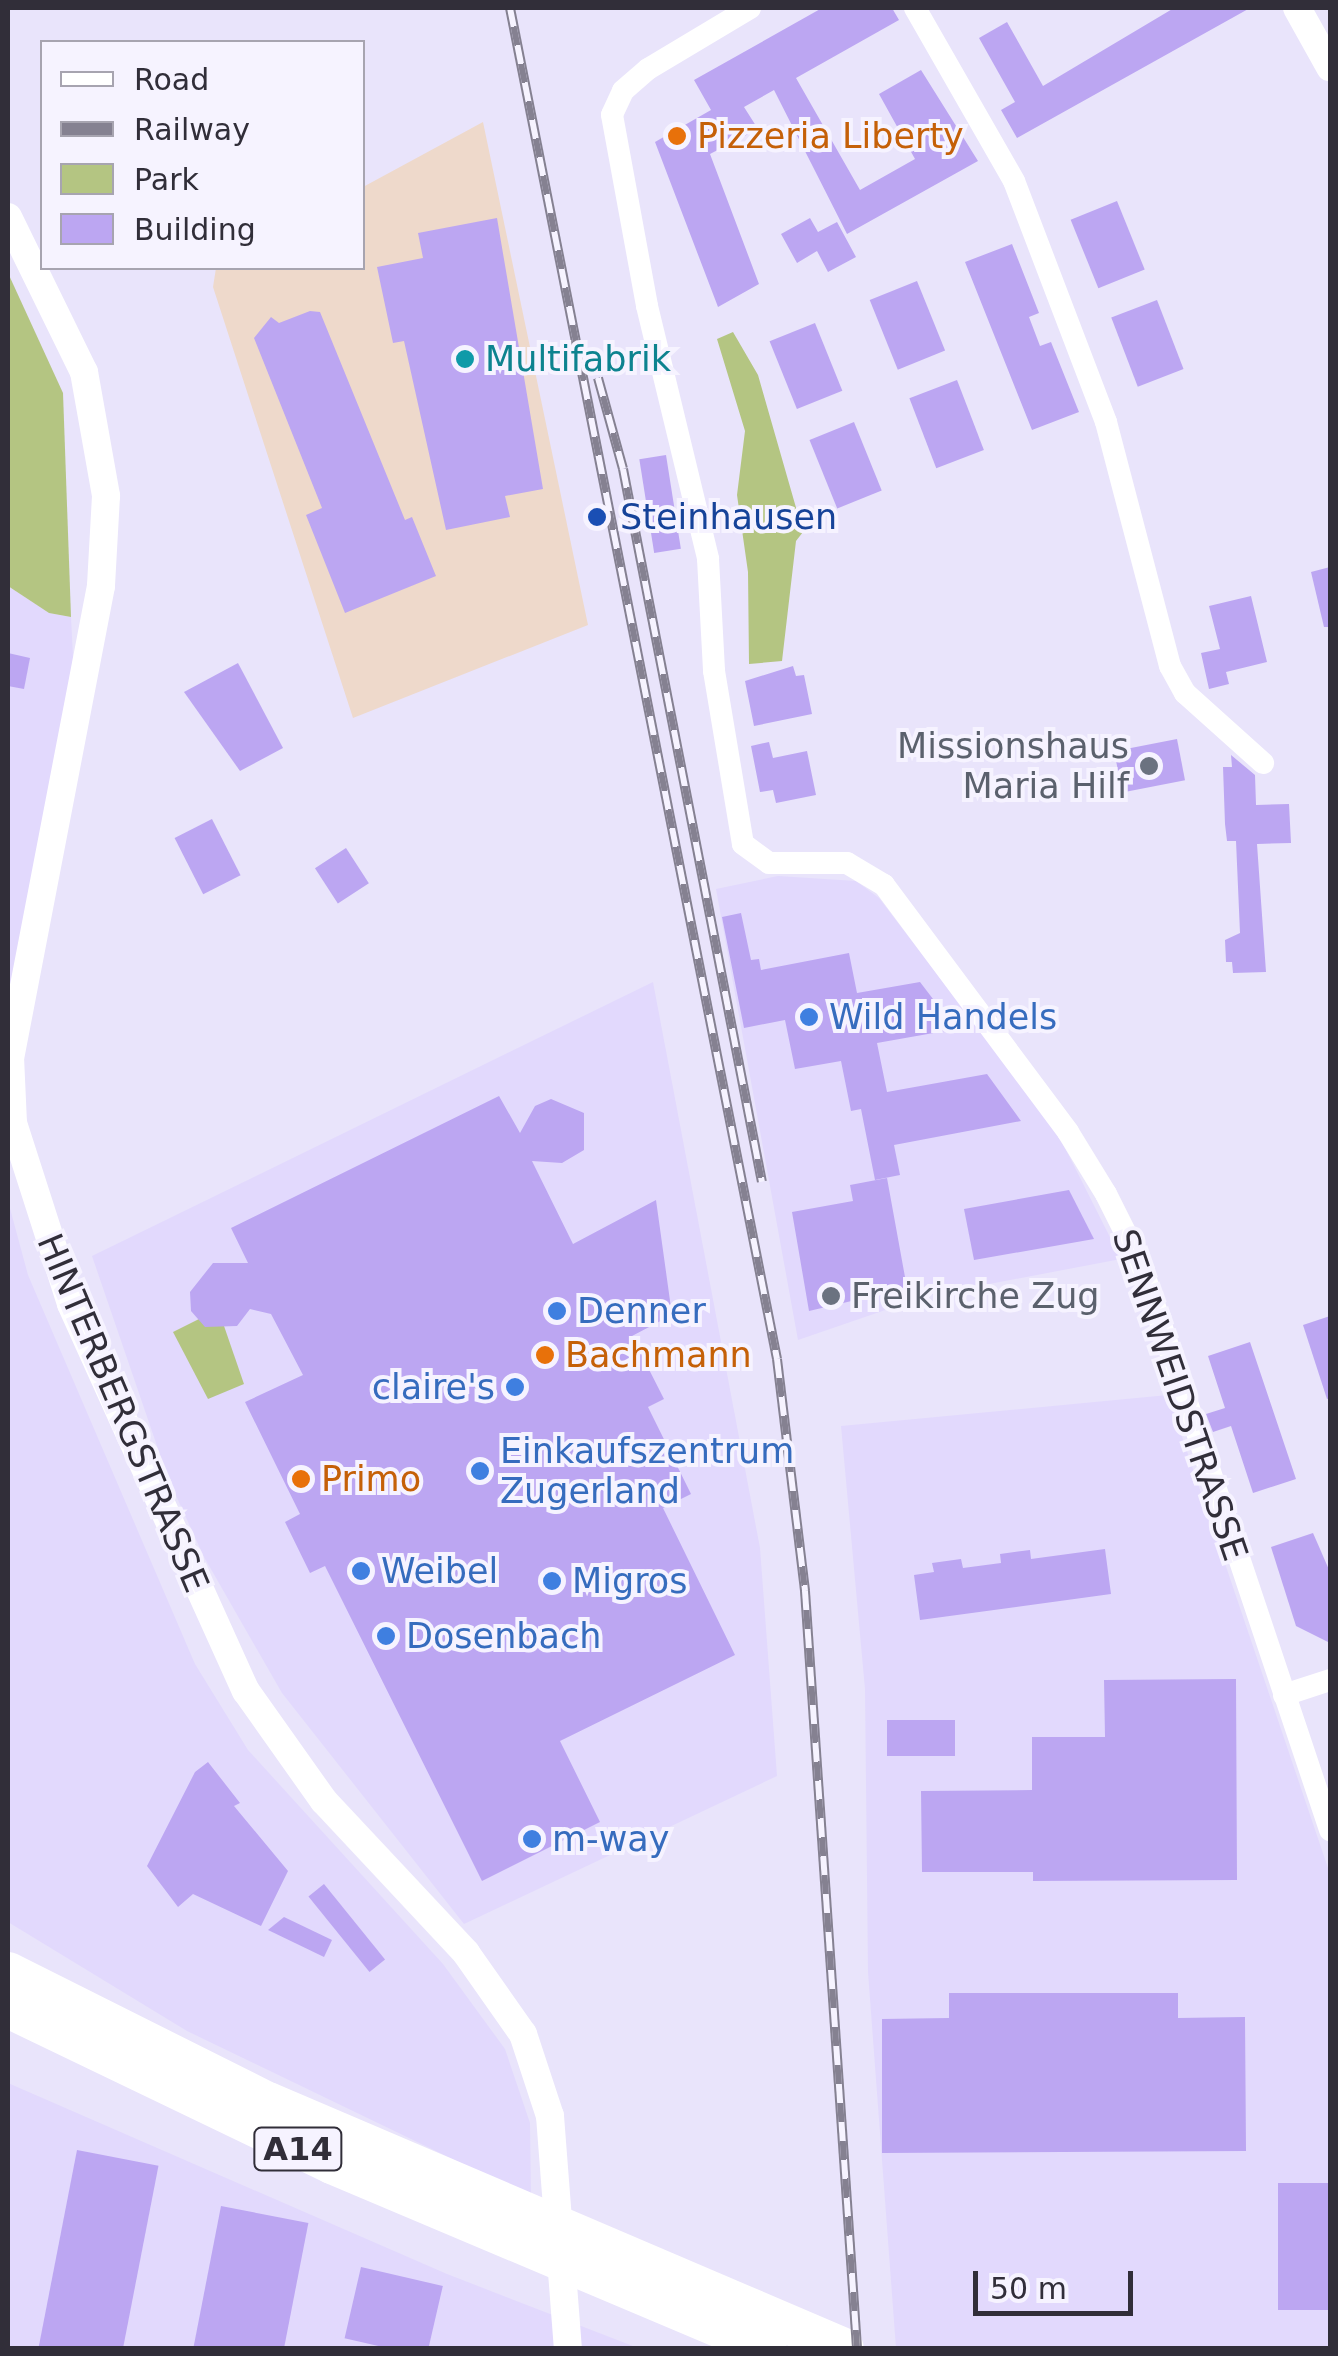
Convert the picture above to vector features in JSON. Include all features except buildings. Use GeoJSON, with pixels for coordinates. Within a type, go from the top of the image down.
{"type":"FeatureCollection","features":[{"type":"Feature","properties":{"kind":"highway"},"geometry":{"type":"LineString","coordinates":[[8,1951],[120,2031]]}},
{"type":"Feature","properties":{"kind":"highway","name":"A14"},"geometry":{"type":"LineString","coordinates":[[8,1972],[120,2031],[337,2134],[844,2348]]}},
{"type":"Feature","properties":{"kind":"highway","name":"A14"},"geometry":{"type":"LineString","coordinates":[[8,2008],[282,2142],[767,2348]]}},
{"type":"Feature","properties":{"kind":"street","name":"SENNWEIDSTRASSE"},"geometry":{"type":"LineString","coordinates":[[750,8],[648,69],[622,91],[612,115],[660,366],[708,559],[714,671],[738,829],[751,855],[786,865],[846,863],[884,885],[1106,1194],[1140,1262],[1330,1830]]}},
{"type":"Feature","properties":{"kind":"street"},"geometry":{"type":"LineString","coordinates":[[915,8],[1017,188],[1106,422],[1170,666],[1186,693],[1262,763]]}},
{"type":"Feature","properties":{"kind":"street"},"geometry":{"type":"LineString","coordinates":[[1297,8],[1330,67]]}},
{"type":"Feature","properties":{"kind":"street","name":"HINTERBERGSTRASSE"},"geometry":{"type":"LineString","coordinates":[[8,217],[84,372],[106,496],[101,586],[10,1057],[12,1123],[71,1304],[246,1690],[324,1801],[466,1953],[515,2016],[550,2116],[568,2348]]}},
{"type":"Feature","properties":{"kind":"street"},"geometry":{"type":"LineString","coordinates":[[1284,1695],[1330,1680]]}},
{"type":"Feature","properties":{"kind":"shaded area"},"geometry":{"type":"Polygon","coordinates":[[[483,122],[588,625],[353,718],[213,287],[216,270],[365,270],[365,186],[483,122]]]}},
{"type":"Feature","properties":{"kind":"shaded area"},"geometry":{"type":"Polygon","coordinates":[[[8,586],[49,613],[71,617],[73,657],[50,836],[8,1063],[8,586]]]}},
{"type":"Feature","properties":{"kind":"shaded area"},"geometry":{"type":"Polygon","coordinates":[[[778,876],[856,881],[879,898],[1056,1130],[1121,1259],[926,1296],[798,1340],[716,889],[778,876]]]}},
{"type":"Feature","properties":{"kind":"shaded area"},"geometry":{"type":"Polygon","coordinates":[[[653,982],[760,1548],[777,1776],[464,1924],[282,1693],[204,1557],[168,1478],[92,1256],[653,982]]]}},
{"type":"Feature","properties":{"kind":"shaded area"},"geometry":{"type":"Polygon","coordinates":[[[8,1201],[28,1275],[195,1664],[248,1750],[443,1964],[505,2049],[530,2123],[531,2197],[187,2031],[8,1922],[8,1201]]]}},
{"type":"Feature","properties":{"kind":"shaded area"},"geometry":{"type":"Polygon","coordinates":[[[1168,1395],[1330,1874],[1330,2348],[896,2348],[868,1972],[865,1689],[841,1426],[1168,1395]]]}},
{"type":"Feature","properties":{"kind":"shaded area"},"geometry":{"type":"Polygon","coordinates":[[[8,2083],[447,2274],[638,2348],[8,2348],[8,2083]]]}},
{"type":"Feature","properties":{"kind":"green space"},"geometry":{"type":"Polygon","coordinates":[[[8,273],[63,393],[71,617],[49,613],[8,586],[8,273]]]}},
{"type":"Feature","properties":{"kind":"green space"},"geometry":{"type":"Polygon","coordinates":[[[733,332],[758,375],[803,532],[796,541],[782,661],[749,664],[748,572],[737,495],[745,431],[717,339],[733,332]]]}},
{"type":"Feature","properties":{"kind":"green space"},"geometry":{"type":"Polygon","coordinates":[[[199,1319],[224,1326],[244,1384],[208,1399],[173,1332],[199,1319]]]}},
{"type":"Feature","properties":{"kind":"railway"},"geometry":{"type":"LineString","coordinates":[[510,8],[777,1359],[805,1591],[857,2348]]}},
{"type":"Feature","properties":{"kind":"railway"},"geometry":{"type":"LineString","coordinates":[[598,378],[623,469],[762,1182]]}},
{"type":"Feature","properties":{"kind":"place","name":"Pizzeria Liberty"},"geometry":{"type":"Point","coordinates":[677,136]}},
{"type":"Feature","properties":{"kind":"place","name":"Multifabrik"},"geometry":{"type":"Point","coordinates":[465,359]}},
{"type":"Feature","properties":{"kind":"place","name":"Steinhausen"},"geometry":{"type":"Point","coordinates":[597,517]}},
{"type":"Feature","properties":{"kind":"place","name":"Missionshaus Maria Hilf"},"geometry":{"type":"Point","coordinates":[1149,766]}},
{"type":"Feature","properties":{"kind":"place","name":"Wild Handels"},"geometry":{"type":"Point","coordinates":[809,1017]}},
{"type":"Feature","properties":{"kind":"place","name":"Freikirche Zug"},"geometry":{"type":"Point","coordinates":[831,1296]}},
{"type":"Feature","properties":{"kind":"place","name":"Denner"},"geometry":{"type":"Point","coordinates":[557,1311]}},
{"type":"Feature","properties":{"kind":"place","name":"Bachmann"},"geometry":{"type":"Point","coordinates":[545,1355]}},
{"type":"Feature","properties":{"kind":"place","name":"claire's"},"geometry":{"type":"Point","coordinates":[515,1387]}},
{"type":"Feature","properties":{"kind":"place","name":"Einkaufszentrum Zugerland"},"geometry":{"type":"Point","coordinates":[480,1471]}},
{"type":"Feature","properties":{"kind":"place","name":"Primo"},"geometry":{"type":"Point","coordinates":[301,1479]}},
{"type":"Feature","properties":{"kind":"place","name":"Weibel"},"geometry":{"type":"Point","coordinates":[361,1571]}},
{"type":"Feature","properties":{"kind":"place","name":"Migros"},"geometry":{"type":"Point","coordinates":[552,1581]}},
{"type":"Feature","properties":{"kind":"place","name":"Dosenbach"},"geometry":{"type":"Point","coordinates":[386,1636]}},
{"type":"Feature","properties":{"kind":"place","name":"m-way"},"geometry":{"type":"Point","coordinates":[532,1839]}}]}
